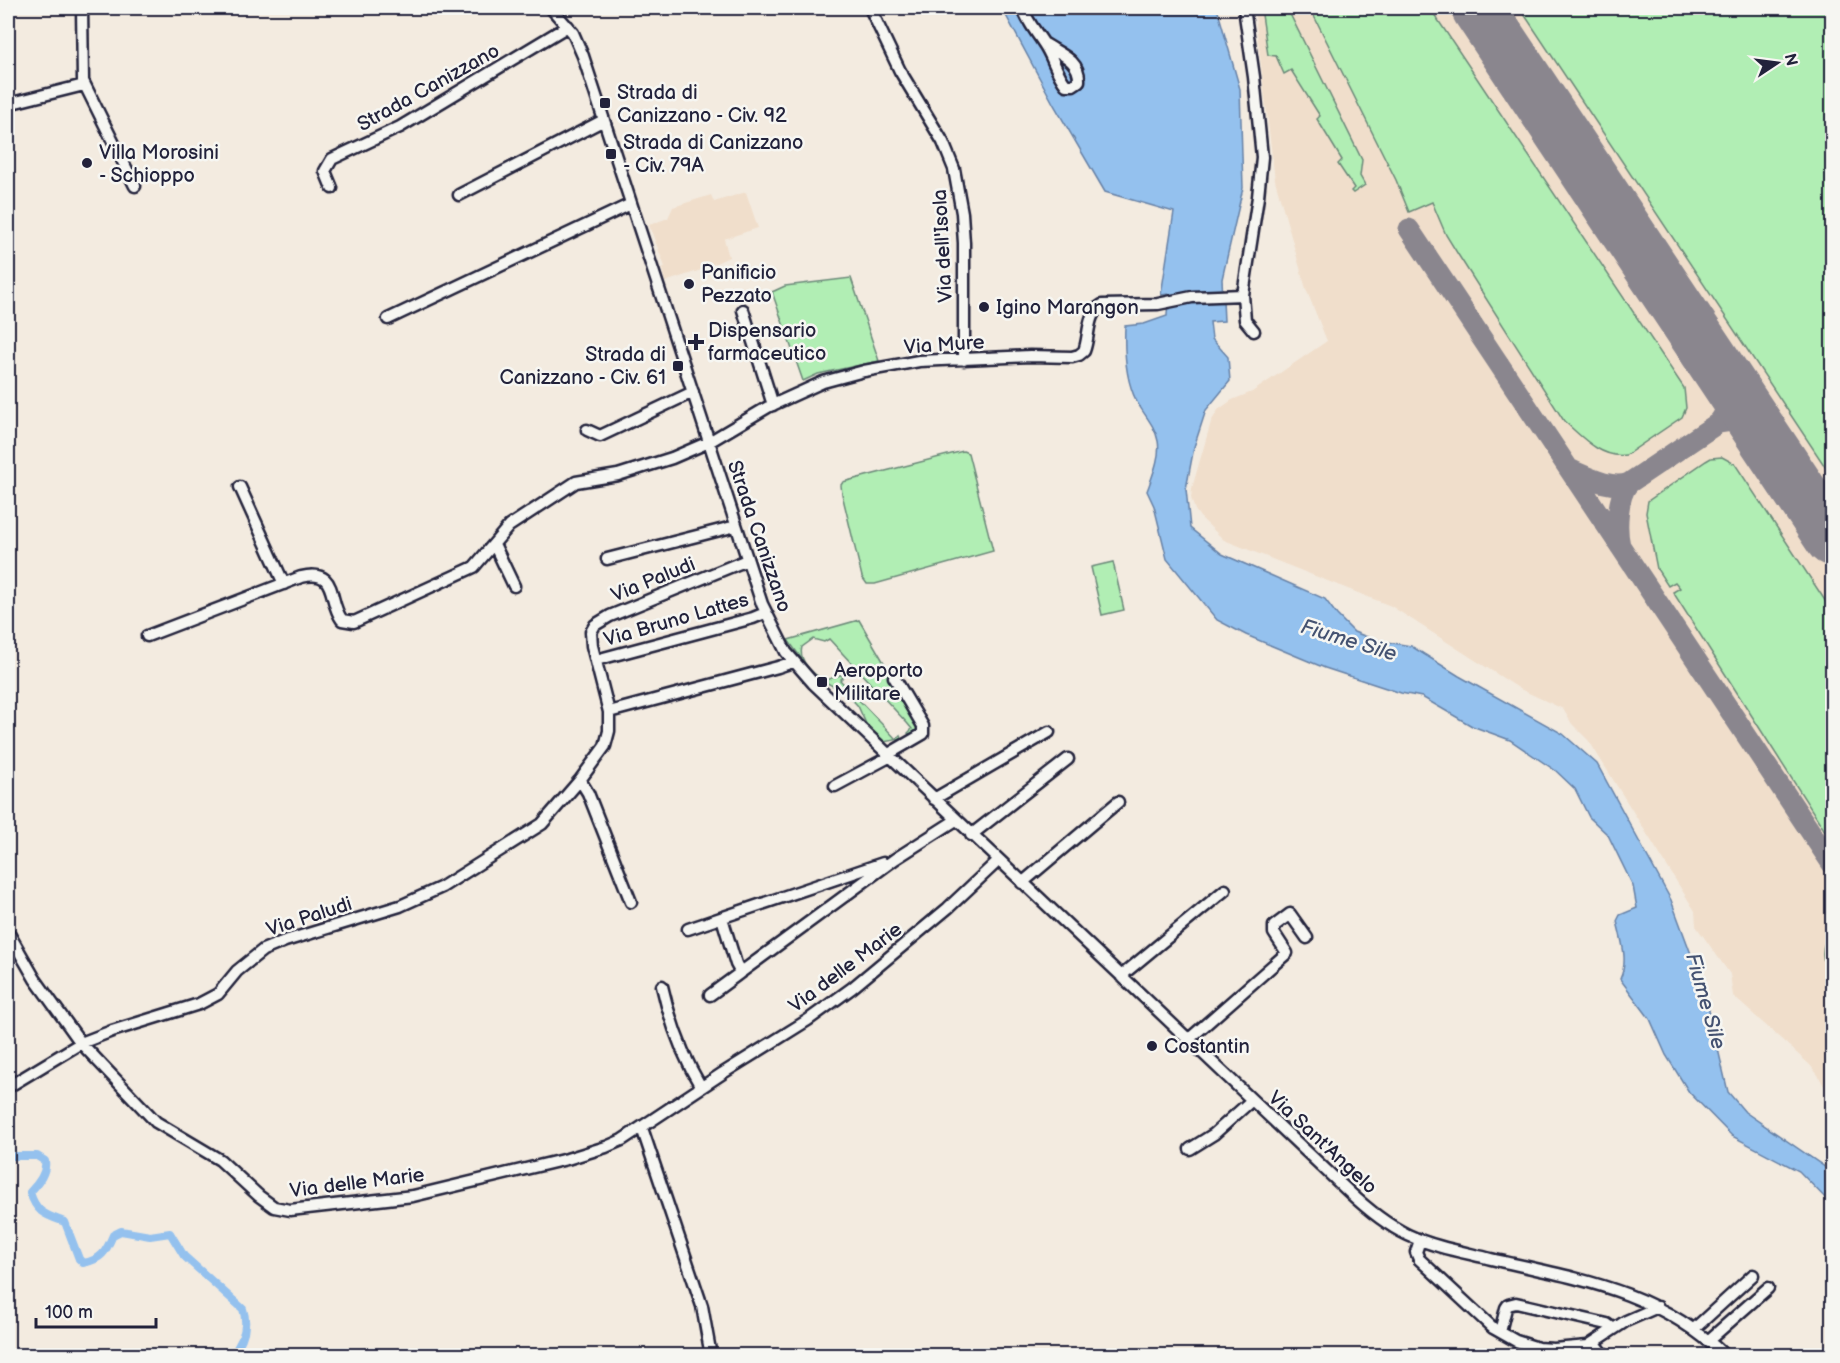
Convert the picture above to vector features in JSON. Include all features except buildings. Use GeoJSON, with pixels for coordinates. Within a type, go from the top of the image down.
{"type":"FeatureCollection","features":[{"type":"Feature","properties":{"kind":"street"},"geometry":{"type":"LineString","coordinates":[[82,8],[82,81],[135,186]]}},
{"type":"Feature","properties":{"kind":"street","name":"Strada Canizzano"},"geometry":{"type":"LineString","coordinates":[[551,8],[568,26],[581,49],[765,613],[794,662],[816,686],[999,860]]}},
{"type":"Feature","properties":{"kind":"street","name":"Via dell'Isola"},"geometry":{"type":"LineString","coordinates":[[870,8],[900,71],[943,142],[954,170],[962,213],[964,243],[964,360]]}},
{"type":"Feature","properties":{"kind":"street"},"geometry":{"type":"LineString","coordinates":[[1023,8],[1026,18],[1045,45]]}},
{"type":"Feature","properties":{"kind":"street"},"geometry":{"type":"LineString","coordinates":[[1244,8],[1262,158],[1243,295],[1245,320],[1254,331]]}},
{"type":"Feature","properties":{"kind":"street","name":"Strada Canizzano"},"geometry":{"type":"LineString","coordinates":[[332,188],[325,171],[332,159],[400,127],[568,26]]}},
{"type":"Feature","properties":{"kind":"street"},"geometry":{"type":"LineString","coordinates":[[8,104],[84,85]]}},
{"type":"Feature","properties":{"kind":"street"},"geometry":{"type":"LineString","coordinates":[[459,195],[604,120]]}},
{"type":"Feature","properties":{"kind":"street"},"geometry":{"type":"LineString","coordinates":[[388,319],[631,204]]}},
{"type":"Feature","properties":{"kind":"street","name":"Via Mure"},"geometry":{"type":"LineString","coordinates":[[284,584],[309,576],[322,577],[328,583],[339,616],[346,622],[354,622],[474,567],[509,526],[576,482],[618,475],[672,458],[709,442],[810,387],[849,375],[919,361],[1079,356],[1085,348],[1092,316],[1099,306],[1163,303],[1189,297],[1243,295]]}},
{"type":"Feature","properties":{"kind":"street"},"geometry":{"type":"LineString","coordinates":[[743,310],[774,405]]}},
{"type":"Feature","properties":{"kind":"street"},"geometry":{"type":"LineString","coordinates":[[587,430],[600,436],[693,393]]}},
{"type":"Feature","properties":{"kind":"street"},"geometry":{"type":"LineString","coordinates":[[147,636],[284,584],[240,487]]}},
{"type":"Feature","properties":{"kind":"street"},"geometry":{"type":"LineString","coordinates":[[607,559],[736,526]]}},
{"type":"Feature","properties":{"kind":"street"},"geometry":{"type":"LineString","coordinates":[[494,544],[514,586]]}},
{"type":"Feature","properties":{"kind":"street","name":"Via Paludi"},"geometry":{"type":"LineString","coordinates":[[8,1087],[81,1043],[199,1004],[218,994],[237,971],[262,950],[400,906],[442,887],[542,824],[580,780],[605,746],[609,731],[609,712],[591,632],[599,622],[747,560]]}},
{"type":"Feature","properties":{"kind":"street","name":"Via Bruno Lattes"},"geometry":{"type":"LineString","coordinates":[[596,660],[765,613]]}},
{"type":"Feature","properties":{"kind":"street"},"geometry":{"type":"LineString","coordinates":[[609,712],[794,662]]}},
{"type":"Feature","properties":{"kind":"street"},"geometry":{"type":"LineString","coordinates":[[835,786],[921,736],[924,729],[894,677]]}},
{"type":"Feature","properties":{"kind":"street"},"geometry":{"type":"LineString","coordinates":[[934,799],[1049,732]]}},
{"type":"Feature","properties":{"kind":"street"},"geometry":{"type":"LineString","coordinates":[[971,835],[1068,759]]}},
{"type":"Feature","properties":{"kind":"street"},"geometry":{"type":"LineString","coordinates":[[580,780],[588,793],[631,902]]}},
{"type":"Feature","properties":{"kind":"street"},"geometry":{"type":"LineString","coordinates":[[1022,883],[1118,802]]}},
{"type":"Feature","properties":{"kind":"street"},"geometry":{"type":"LineString","coordinates":[[710,995],[894,859],[956,820]]}},
{"type":"Feature","properties":{"kind":"street"},"geometry":{"type":"LineString","coordinates":[[688,929],[894,859]]}},
{"type":"Feature","properties":{"kind":"street","name":"Via delle Marie"},"geometry":{"type":"LineString","coordinates":[[8,932],[35,979],[81,1043],[156,1122],[220,1160],[259,1196],[282,1210],[413,1196],[516,1173],[597,1150],[622,1140],[807,1020],[852,988],[948,908],[999,860]]}},
{"type":"Feature","properties":{"kind":"street","name":"Via Sant'Angelo"},"geometry":{"type":"LineString","coordinates":[[999,860],[1360,1202],[1391,1225],[1420,1240],[1606,1286],[1658,1306],[1709,1340],[1725,1356]]}},
{"type":"Feature","properties":{"kind":"street"},"geometry":{"type":"LineString","coordinates":[[1121,976],[1225,890]]}},
{"type":"Feature","properties":{"kind":"street"},"geometry":{"type":"LineString","coordinates":[[1188,1040],[1287,953],[1274,933],[1274,926],[1290,914],[1307,938]]}},
{"type":"Feature","properties":{"kind":"street"},"geometry":{"type":"LineString","coordinates":[[722,918],[741,973]]}},
{"type":"Feature","properties":{"kind":"street"},"geometry":{"type":"LineString","coordinates":[[662,986],[666,1004],[691,1070],[701,1087]]}},
{"type":"Feature","properties":{"kind":"street"},"geometry":{"type":"LineString","coordinates":[[1190,1149],[1214,1134],[1252,1100]]}},
{"type":"Feature","properties":{"kind":"street"},"geometry":{"type":"LineString","coordinates":[[642,1128],[702,1306],[711,1356]]}},
{"type":"Feature","properties":{"kind":"street"},"geometry":{"type":"LineString","coordinates":[[1420,1240],[1416,1252],[1418,1257],[1486,1322],[1516,1341],[1538,1348],[1579,1352],[1631,1318],[1658,1306]]}},
{"type":"Feature","properties":{"kind":"street"},"geometry":{"type":"LineString","coordinates":[[1694,1329],[1753,1275]]}},
{"type":"Feature","properties":{"kind":"street"},"geometry":{"type":"LineString","coordinates":[[1709,1340],[1768,1288]]}},
{"type":"Feature","properties":{"kind":"street"},"geometry":{"type":"LineString","coordinates":[[1500,1332],[1506,1308],[1516,1303],[1607,1324],[1614,1329]]}},
{"type":"Feature","properties":{"kind":"street"},"geometry":{"type":"LineString","coordinates":[[1594,1343],[1605,1356]]}},
{"type":"Feature","properties":{"kind":"shaded area"},"geometry":{"type":"Polygon","coordinates":[[[1254,8],[1832,8],[1832,1101],[1810,1065],[1733,996],[1730,974],[1696,926],[1695,911],[1589,741],[1572,724],[1563,709],[1520,689],[1391,606],[1224,540],[1195,510],[1191,498],[1192,488],[1211,422],[1218,410],[1232,400],[1252,392],[1327,341],[1306,289],[1275,180],[1254,8]]]}},
{"type":"Feature","properties":{"kind":"shaded area"},"geometry":{"type":"Polygon","coordinates":[[[746,192],[758,228],[724,239],[729,257],[701,270],[665,282],[662,269],[665,267],[649,225],[668,218],[673,207],[711,195],[714,202],[746,192]]]}},
{"type":"Feature","properties":{"kind":"green space"},"geometry":{"type":"Polygon","coordinates":[[[1261,8],[1287,8],[1362,160],[1360,176],[1365,185],[1353,193],[1351,191],[1354,188],[1338,164],[1342,160],[1317,119],[1320,116],[1291,70],[1284,74],[1276,56],[1268,55],[1261,8]]]}},
{"type":"Feature","properties":{"kind":"green space"},"geometry":{"type":"Polygon","coordinates":[[[1310,8],[1430,8],[1684,388],[1686,408],[1682,417],[1626,455],[1600,450],[1564,421],[1446,235],[1432,202],[1409,212],[1396,180],[1310,8]]]}},
{"type":"Feature","properties":{"kind":"green space"},"geometry":{"type":"Polygon","coordinates":[[[1520,8],[1832,8],[1832,477],[1520,8]]]}},
{"type":"Feature","properties":{"kind":"green space"},"geometry":{"type":"Polygon","coordinates":[[[851,278],[879,361],[818,374],[803,381],[772,292],[785,286],[851,278]]]}},
{"type":"Feature","properties":{"kind":"green space"},"geometry":{"type":"Polygon","coordinates":[[[963,451],[968,453],[993,551],[875,584],[867,584],[862,577],[842,494],[843,482],[963,451]]]}},
{"type":"Feature","properties":{"kind":"green space"},"geometry":{"type":"Polygon","coordinates":[[[1722,457],[1735,464],[1832,611],[1832,842],[1673,592],[1680,588],[1675,582],[1668,586],[1657,569],[1646,513],[1648,501],[1711,458],[1722,457]]]}},
{"type":"Feature","properties":{"kind":"green space"},"geometry":{"type":"Polygon","coordinates":[[[1113,562],[1124,610],[1102,615],[1091,567],[1113,562]]]}},
{"type":"Feature","properties":{"kind":"green space"},"geometry":{"type":"Polygon","coordinates":[[[859,620],[920,724],[920,729],[913,736],[908,733],[912,729],[907,723],[829,639],[824,642],[813,639],[802,647],[802,657],[807,666],[823,680],[839,675],[844,676],[840,680],[896,739],[900,735],[901,739],[883,742],[867,726],[858,706],[846,693],[814,676],[788,640],[859,620]]]}},
{"type":"Feature","properties":{"kind":"green space"},"geometry":{"type":"Polygon","coordinates":[[[1832,931],[1832,977],[1824,960],[1823,948],[1832,931]]]}},
{"type":"Feature","properties":{"kind":"water","name":"Fiume Sile"},"geometry":{"type":"Polygon","coordinates":[[[1002,8],[1217,8],[1240,89],[1243,188],[1222,279],[1224,321],[1210,322],[1212,339],[1228,357],[1230,381],[1206,410],[1194,447],[1186,489],[1190,528],[1222,554],[1325,599],[1354,632],[1375,640],[1411,646],[1459,676],[1563,734],[1597,764],[1671,900],[1704,989],[1728,1092],[1745,1112],[1832,1172],[1832,1205],[1799,1171],[1732,1136],[1689,1092],[1666,1055],[1650,1019],[1620,979],[1624,957],[1617,921],[1620,915],[1637,908],[1633,886],[1608,835],[1589,817],[1575,789],[1556,771],[1510,740],[1472,726],[1422,697],[1401,693],[1325,668],[1246,635],[1217,620],[1167,559],[1154,506],[1147,491],[1157,460],[1158,441],[1152,425],[1132,391],[1126,364],[1125,326],[1144,324],[1167,316],[1168,294],[1161,295],[1174,212],[1105,192],[1054,105],[1002,8]]]}},
{"type":"Feature","properties":{"kind":"waterway"},"geometry":{"type":"LineString","coordinates":[[8,1156],[37,1156],[45,1161],[43,1174],[30,1192],[32,1199],[43,1212],[65,1222],[79,1259],[83,1263],[99,1257],[105,1251],[113,1235],[121,1231],[150,1236],[170,1233],[184,1256],[243,1309],[244,1334],[231,1356]]}},
{"type":"Feature","properties":{"kind":"taxiway"},"geometry":{"type":"LineString","coordinates":[[1409,229],[1832,864]]}},
{"type":"Feature","properties":{"kind":"taxiway"},"geometry":{"type":"LineString","coordinates":[[1569,469],[1614,485],[1629,483],[1718,423],[1727,404],[1727,383]]}},
{"type":"Feature","properties":{"kind":"taxiway"},"geometry":{"type":"LineString","coordinates":[[1718,423],[1738,420],[1757,426]]}},
{"type":"Feature","properties":{"kind":"taxiway"},"geometry":{"type":"LineString","coordinates":[[1620,546],[1618,513],[1622,496],[1629,483]]}},
{"type":"Feature","properties":{"kind":"runway"},"geometry":{"type":"LineString","coordinates":[[1478,8],[1832,539]]}},
{"type":"Feature","properties":{"kind":"place","name":"Strada di Canizzano - Civ. 92"},"geometry":{"type":"Point","coordinates":[605,103]}},
{"type":"Feature","properties":{"kind":"place","name":"Strada di Canizzano - Civ. 79A"},"geometry":{"type":"Point","coordinates":[611,154]}},
{"type":"Feature","properties":{"kind":"place","name":"Villa Morosini - Schioppo"},"geometry":{"type":"Point","coordinates":[87,163]}},
{"type":"Feature","properties":{"kind":"place","name":"Panificio Pezzato"},"geometry":{"type":"Point","coordinates":[689,284]}},
{"type":"Feature","properties":{"kind":"place","name":"Igino Marangon"},"geometry":{"type":"Point","coordinates":[984,307]}},
{"type":"Feature","properties":{"kind":"place","name":"Dispensario farmaceutico"},"geometry":{"type":"Point","coordinates":[696,342]}},
{"type":"Feature","properties":{"kind":"place","name":"Strada di Canizzano - Civ. 61"},"geometry":{"type":"Point","coordinates":[678,366]}},
{"type":"Feature","properties":{"kind":"place","name":"Aeroporto Militare"},"geometry":{"type":"Point","coordinates":[822,682]}},
{"type":"Feature","properties":{"kind":"place","name":"Costantin"},"geometry":{"type":"Point","coordinates":[1152,1046]}}]}
